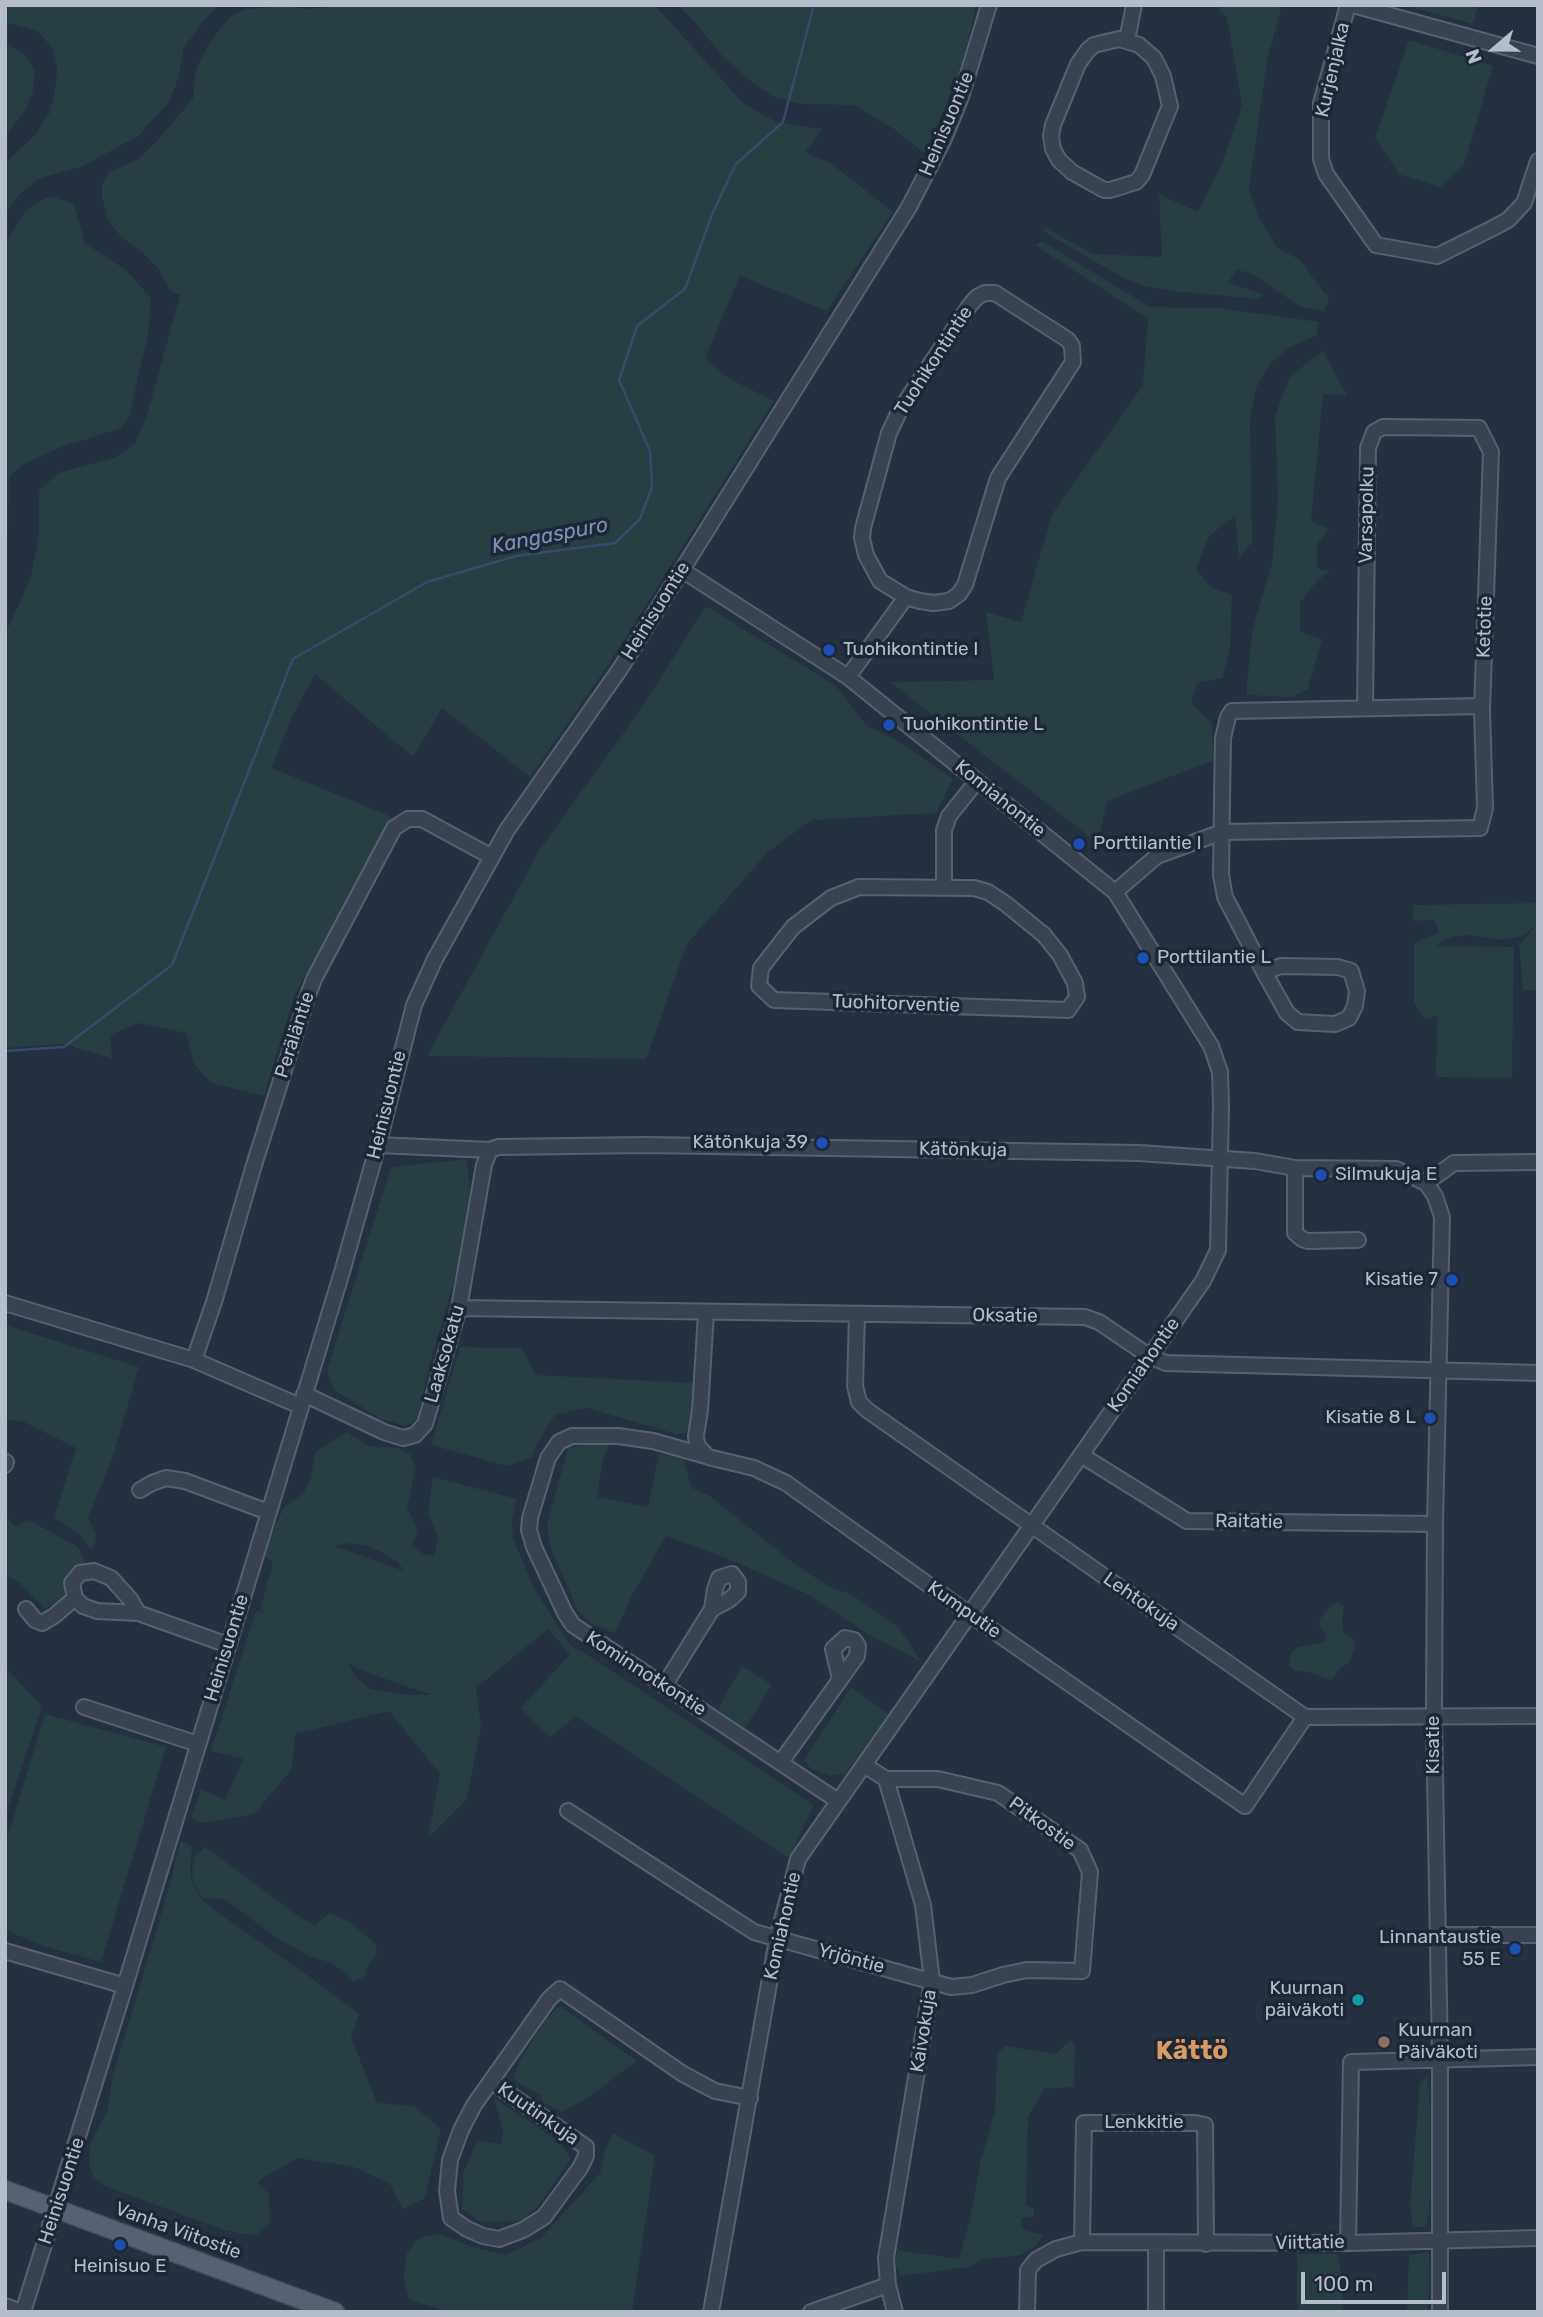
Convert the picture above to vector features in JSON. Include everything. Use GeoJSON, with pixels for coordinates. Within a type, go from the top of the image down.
{"type":"FeatureCollection","features":[{"type":"Feature","properties":{"kind":"main road","name":"Vanha Viitostie"},"geometry":{"type":"LineString","coordinates":[[5,2190],[335,2312]]}},
{"type":"Feature","properties":{"kind":"street","name":"Heinisuontie"},"geometry":{"type":"LineString","coordinates":[[22,2312],[57,2209],[229,1645],[378,1145],[414,1005],[435,960],[507,830],[620,669],[871,269],[920,186],[961,97],[989,5]]}},
{"type":"Feature","properties":{"kind":"street"},"geometry":{"type":"LineString","coordinates":[[1127,40],[1134,5]]}},
{"type":"Feature","properties":{"kind":"street"},"geometry":{"type":"LineString","coordinates":[[1351,5],[1538,56]]}},
{"type":"Feature","properties":{"kind":"street","name":"Kurjenjalka"},"geometry":{"type":"LineString","coordinates":[[1351,5],[1321,103],[1321,159],[1326,174],[1376,245],[1437,256],[1493,228],[1508,219],[1524,203],[1538,161]]}},
{"type":"Feature","properties":{"kind":"street"},"geometry":{"type":"LineString","coordinates":[[1111,40],[1127,40],[1146,50],[1157,61],[1170,106],[1142,175],[1136,182],[1125,187],[1104,190],[1072,172],[1059,160],[1051,143],[1052,129],[1078,64],[1088,50],[1094,45],[1111,40]]}},
{"type":"Feature","properties":{"kind":"street","name":"Tuohikontintie"},"geometry":{"type":"LineString","coordinates":[[985,293],[995,293],[1068,340],[1073,350],[1073,362],[998,478],[965,585],[959,594],[949,601],[933,603],[906,597],[880,581],[869,563],[862,538],[889,433],[900,410],[970,305],[985,293]]}},
{"type":"Feature","properties":{"kind":"street","name":"Varsapolku"},"geometry":{"type":"LineString","coordinates":[[1365,707],[1368,447],[1374,432],[1383,427],[1479,428]]}},
{"type":"Feature","properties":{"kind":"street","name":"Ketotie"},"geometry":{"type":"LineString","coordinates":[[1222,832],[1480,828],[1485,808],[1482,706],[1491,452],[1479,428]]}},
{"type":"Feature","properties":{"kind":"street","name":"Komiahontie"},"geometry":{"type":"LineString","coordinates":[[681,570],[848,677],[1115,892],[1211,1046],[1220,1072],[1218,1250],[1203,1281],[798,1859],[777,1939],[711,2312]]}},
{"type":"Feature","properties":{"kind":"street"},"geometry":{"type":"LineString","coordinates":[[848,677],[906,597]]}},
{"type":"Feature","properties":{"kind":"street"},"geometry":{"type":"LineString","coordinates":[[1264,972],[1281,966],[1338,967],[1351,971],[1357,991],[1355,1006],[1349,1018],[1335,1024],[1298,1023],[1287,1013],[1264,972],[1225,897],[1221,876],[1224,726],[1233,711],[1482,706]]}},
{"type":"Feature","properties":{"kind":"street"},"geometry":{"type":"LineString","coordinates":[[944,887],[944,830],[949,816],[977,781]]}},
{"type":"Feature","properties":{"kind":"street","name":"Peräläntie"},"geometry":{"type":"LineString","coordinates":[[194,1360],[314,979],[394,828],[408,819],[422,819],[492,857]]}},
{"type":"Feature","properties":{"kind":"street"},"geometry":{"type":"LineString","coordinates":[[1115,892],[1157,856],[1222,832]]}},
{"type":"Feature","properties":{"kind":"street","name":"Tuohitorventie"},"geometry":{"type":"LineString","coordinates":[[859,887],[944,887],[974,888],[988,892],[1044,935],[1060,955],[1075,982],[1077,997],[1068,1010],[774,1000],[759,986],[761,968],[793,927],[831,898],[859,887]]}},
{"type":"Feature","properties":{"kind":"street","name":"Kätönkuja"},"geometry":{"type":"LineString","coordinates":[[378,1145],[490,1150],[498,1147],[646,1145],[1139,1153],[1221,1158],[1295,1168],[1396,1169],[1426,1183]]}},
{"type":"Feature","properties":{"kind":"street","name":"Laaksokatu"},"geometry":{"type":"LineString","coordinates":[[302,1400],[403,1437],[415,1435],[425,1424],[459,1308],[484,1164],[490,1150]]}},
{"type":"Feature","properties":{"kind":"street"},"geometry":{"type":"LineString","coordinates":[[1426,1183],[1454,1163],[1538,1162]]}},
{"type":"Feature","properties":{"kind":"street"},"geometry":{"type":"LineString","coordinates":[[1295,1168],[1295,1233],[1301,1240],[1358,1240]]}},
{"type":"Feature","properties":{"kind":"street","name":"Kisatie"},"geometry":{"type":"LineString","coordinates":[[1426,1183],[1436,1196],[1442,1217],[1434,1717],[1440,2059],[1440,2312]]}},
{"type":"Feature","properties":{"kind":"street"},"geometry":{"type":"LineString","coordinates":[[5,1303],[194,1360],[302,1400]]}},
{"type":"Feature","properties":{"kind":"street","name":"Oksatie"},"geometry":{"type":"LineString","coordinates":[[459,1308],[1085,1317],[1099,1322],[1149,1356],[1166,1363],[1538,1373]]}},
{"type":"Feature","properties":{"kind":"street"},"geometry":{"type":"LineString","coordinates":[[706,1313],[696,1436],[697,1445],[708,1457]]}},
{"type":"Feature","properties":{"kind":"street","name":"Lehtokuja"},"geometry":{"type":"LineString","coordinates":[[858,1315],[855,1386],[859,1402],[879,1420],[1305,1717]]}},
{"type":"Feature","properties":{"kind":"street","name":"Kominnotkontie"},"geometry":{"type":"LineString","coordinates":[[708,1457],[653,1441],[618,1436],[572,1436],[559,1442],[548,1458],[530,1518],[529,1530],[534,1547],[573,1625],[838,1801]]}},
{"type":"Feature","properties":{"kind":"street","name":"Raitatie"},"geometry":{"type":"LineString","coordinates":[[1082,1455],[1187,1521],[1435,1524]]}},
{"type":"Feature","properties":{"kind":"street","name":"Kumputie"},"geometry":{"type":"LineString","coordinates":[[708,1457],[754,1468],[786,1483],[1245,1805],[1305,1717]]}},
{"type":"Feature","properties":{"kind":"street"},"geometry":{"type":"LineString","coordinates":[[140,1490],[166,1478],[185,1481],[268,1512]]}},
{"type":"Feature","properties":{"kind":"street"},"geometry":{"type":"LineString","coordinates":[[138,1613],[130,1598],[111,1577],[94,1571],[80,1573],[72,1583],[75,1598],[83,1606],[97,1611],[138,1613],[229,1645]]}},
{"type":"Feature","properties":{"kind":"street"},"geometry":{"type":"LineString","coordinates":[[26,1609],[35,1620],[42,1623],[75,1598]]}},
{"type":"Feature","properties":{"kind":"street"},"geometry":{"type":"LineString","coordinates":[[664,1686],[712,1609]]}},
{"type":"Feature","properties":{"kind":"street"},"geometry":{"type":"LineString","coordinates":[[781,1762],[840,1679]]}},
{"type":"Feature","properties":{"kind":"street"},"geometry":{"type":"LineString","coordinates":[[84,1707],[198,1744]]}},
{"type":"Feature","properties":{"kind":"street"},"geometry":{"type":"LineString","coordinates":[[1305,1717],[1538,1716]]}},
{"type":"Feature","properties":{"kind":"street"},"geometry":{"type":"LineString","coordinates":[[863,1765],[886,1779]]}},
{"type":"Feature","properties":{"kind":"street","name":"Pitkostie"},"geometry":{"type":"LineString","coordinates":[[886,1779],[938,1780],[998,1793],[1080,1850],[1090,1872],[1082,1971]]}},
{"type":"Feature","properties":{"kind":"street","name":"Kaivokuja"},"geometry":{"type":"LineString","coordinates":[[886,1779],[923,1905],[932,1981],[886,2258],[888,2285],[895,2312]]}},
{"type":"Feature","properties":{"kind":"street","name":"Yrjöntie"},"geometry":{"type":"LineString","coordinates":[[568,1811],[754,1932],[951,1987],[972,1985],[1027,1970],[1082,1971]]}},
{"type":"Feature","properties":{"kind":"street"},"geometry":{"type":"LineString","coordinates":[[1437,1935],[1538,1935]]}},
{"type":"Feature","properties":{"kind":"street"},"geometry":{"type":"LineString","coordinates":[[5,1951],[125,1986]]}},
{"type":"Feature","properties":{"kind":"street","name":"Kuutinkuja"},"geometry":{"type":"LineString","coordinates":[[492,2081],[586,2147],[586,2156],[580,2168],[544,2217],[523,2230],[499,2239],[467,2230],[451,2218],[447,2191],[450,2160],[474,2105],[549,1999],[560,1989],[683,2074],[715,2091],[750,2098]]}},
{"type":"Feature","properties":{"kind":"street"},"geometry":{"type":"LineString","coordinates":[[1348,2243],[1351,2062],[1538,2057]]}},
{"type":"Feature","properties":{"kind":"street","name":"Lenkkitie"},"geometry":{"type":"LineString","coordinates":[[1082,2242],[1084,2123],[1195,2123],[1205,2125],[1206,2244]]}},
{"type":"Feature","properties":{"kind":"street","name":"Viittatie"},"geometry":{"type":"LineString","coordinates":[[1027,2312],[1028,2270],[1036,2260],[1056,2249],[1082,2242],[1348,2243],[1538,2238]]}},
{"type":"Feature","properties":{"kind":"street"},"geometry":{"type":"LineString","coordinates":[[1156,2243],[1156,2312]]}},
{"type":"Feature","properties":{"kind":"street"},"geometry":{"type":"LineString","coordinates":[[811,2312],[888,2285]]}},
{"type":"Feature","properties":{"kind":"street"},"geometry":{"type":"LineString","coordinates":[[5,2306],[22,2312]]}},
{"type":"Feature","properties":{"kind":"green space"},"geometry":{"type":"Polygon","coordinates":[[[5,5],[219,5],[184,48],[177,82],[169,102],[138,136],[81,167],[40,178],[21,193],[5,214],[5,163],[35,135],[49,114],[57,69],[53,50],[39,32],[5,22],[5,5]]]}},
{"type":"Feature","properties":{"kind":"green space"},"geometry":{"type":"Polygon","coordinates":[[[343,5],[655,5],[743,103],[776,122],[822,129],[805,152],[832,164],[893,212],[827,311],[740,276],[705,358],[728,378],[774,401],[609,664],[530,777],[442,708],[413,757],[315,674],[291,719],[272,768],[392,817],[295,994],[264,1096],[211,1083],[194,1064],[186,1033],[139,1023],[110,1035],[112,1059],[64,1044],[5,1048],[5,634],[30,580],[39,535],[39,491],[58,473],[116,457],[135,443],[147,415],[180,295],[170,291],[159,269],[122,238],[108,220],[102,198],[102,184],[109,172],[137,160],[193,99],[196,68],[209,44],[229,17],[247,9],[283,6],[311,9],[343,5]]]}},
{"type":"Feature","properties":{"kind":"green space"},"geometry":{"type":"Polygon","coordinates":[[[678,5],[976,5],[964,59],[924,153],[894,129],[854,105],[801,104],[774,97],[724,58],[678,5]]]}},
{"type":"Feature","properties":{"kind":"green space"},"geometry":{"type":"Polygon","coordinates":[[[1216,5],[1270,5],[1281,8],[1267,61],[1249,189],[1258,217],[1277,247],[1300,260],[1325,294],[1330,295],[1324,311],[1299,306],[1251,273],[1236,270],[1228,283],[1263,294],[1260,299],[1144,286],[1123,278],[1043,231],[1044,227],[1093,254],[1162,257],[1159,194],[1198,212],[1221,166],[1242,106],[1227,18],[1216,5]]]}},
{"type":"Feature","properties":{"kind":"green space"},"geometry":{"type":"Polygon","coordinates":[[[1402,5],[1478,5],[1473,24],[1402,5]]]}},
{"type":"Feature","properties":{"kind":"green space"},"geometry":{"type":"Polygon","coordinates":[[[1409,40],[1493,66],[1464,165],[1440,187],[1399,174],[1375,138],[1409,40]]]}},
{"type":"Feature","properties":{"kind":"green space"},"geometry":{"type":"Polygon","coordinates":[[[5,44],[25,54],[35,70],[33,91],[25,111],[5,136],[5,44]]]}},
{"type":"Feature","properties":{"kind":"green space"},"geometry":{"type":"Polygon","coordinates":[[[50,196],[74,204],[85,243],[126,270],[151,298],[148,335],[129,416],[122,428],[61,447],[22,465],[9,477],[5,556],[5,243],[24,213],[50,196]]]}},
{"type":"Feature","properties":{"kind":"green space"},"geometry":{"type":"Polygon","coordinates":[[[1042,241],[1150,307],[1219,308],[1319,322],[1317,335],[1290,347],[1271,363],[1256,388],[1250,421],[1252,542],[1239,559],[1235,516],[1209,536],[1196,569],[1211,587],[1232,595],[1230,649],[1222,678],[1197,683],[1191,703],[1212,723],[1214,760],[1107,801],[1098,843],[890,682],[994,680],[986,612],[1021,622],[1052,514],[1143,385],[1148,319],[1035,245],[1042,241]]]}},
{"type":"Feature","properties":{"kind":"green space"},"geometry":{"type":"Polygon","coordinates":[[[1323,351],[1347,395],[1323,394],[1311,521],[1329,529],[1317,544],[1317,568],[1330,571],[1317,581],[1300,603],[1300,632],[1322,639],[1308,689],[1293,697],[1246,695],[1252,632],[1272,563],[1278,499],[1275,416],[1290,376],[1323,351]]]}},
{"type":"Feature","properties":{"kind":"green space"},"geometry":{"type":"Polygon","coordinates":[[[706,606],[836,686],[867,726],[898,741],[953,779],[936,813],[812,820],[768,852],[687,944],[646,1059],[427,1056],[540,849],[638,713],[706,606]]]}},
{"type":"Feature","properties":{"kind":"green space"},"geometry":{"type":"Polygon","coordinates":[[[1538,903],[1538,990],[1523,990],[1519,945],[1535,926],[1524,935],[1504,940],[1465,935],[1437,944],[1514,947],[1512,1078],[1436,1077],[1437,1016],[1425,1019],[1414,1003],[1414,943],[1438,933],[1437,925],[1433,920],[1413,921],[1413,905],[1538,903]]]}},
{"type":"Feature","properties":{"kind":"green space"},"geometry":{"type":"Polygon","coordinates":[[[467,1159],[471,1200],[460,1261],[433,1352],[417,1419],[406,1426],[381,1419],[333,1389],[327,1370],[391,1167],[467,1159]]]}},
{"type":"Feature","properties":{"kind":"green space"},"geometry":{"type":"Polygon","coordinates":[[[5,1325],[139,1367],[112,1459],[88,1518],[96,1533],[95,1546],[90,1549],[81,1535],[54,1518],[76,1448],[22,1421],[5,1420],[5,1325]]]}},
{"type":"Feature","properties":{"kind":"green space"},"geometry":{"type":"Polygon","coordinates":[[[460,1347],[522,1348],[535,1375],[694,1383],[689,1433],[676,1434],[587,1408],[555,1415],[536,1445],[532,1458],[507,1466],[431,1445],[460,1347]]]}},
{"type":"Feature","properties":{"kind":"green space"},"geometry":{"type":"Polygon","coordinates":[[[347,1432],[369,1446],[397,1448],[410,1454],[416,1469],[407,1507],[418,1531],[411,1545],[425,1555],[434,1555],[438,1537],[428,1513],[433,1477],[517,1499],[512,1518],[513,1539],[534,1588],[571,1646],[814,1805],[789,1858],[576,1716],[550,1737],[521,1708],[570,1654],[548,1629],[476,1688],[481,1726],[467,1799],[428,1838],[440,1774],[389,1711],[295,1734],[292,1769],[254,1814],[202,1823],[191,1818],[201,1789],[225,1800],[243,1759],[211,1751],[256,1611],[267,1614],[260,1610],[273,1563],[265,1556],[269,1539],[284,1507],[303,1494],[311,1478],[315,1452],[347,1432]],[[350,1543],[335,1546],[404,1571],[398,1562],[385,1554],[368,1546],[350,1543]],[[349,1664],[355,1676],[370,1689],[409,1695],[431,1695],[363,1671],[349,1664]]]}},
{"type":"Feature","properties":{"kind":"green space"},"geometry":{"type":"Polygon","coordinates":[[[610,1441],[603,1461],[597,1497],[648,1507],[659,1454],[683,1459],[692,1488],[710,1496],[796,1565],[833,1589],[851,1594],[899,1628],[921,1661],[874,1638],[807,1594],[731,1560],[666,1536],[631,1597],[615,1633],[592,1624],[578,1611],[550,1546],[547,1524],[568,1448],[610,1441]]]}},
{"type":"Feature","properties":{"kind":"green space"},"geometry":{"type":"Polygon","coordinates":[[[5,1515],[16,1527],[29,1520],[78,1547],[85,1562],[70,1571],[63,1598],[45,1609],[20,1583],[5,1574],[5,1515]]]}},
{"type":"Feature","properties":{"kind":"green space"},"geometry":{"type":"Polygon","coordinates":[[[1339,1603],[1344,1606],[1344,1633],[1353,1638],[1355,1647],[1349,1662],[1331,1680],[1295,1671],[1289,1666],[1291,1653],[1298,1647],[1325,1642],[1326,1635],[1320,1628],[1319,1620],[1332,1605],[1339,1603]]]}},
{"type":"Feature","properties":{"kind":"green space"},"geometry":{"type":"Polygon","coordinates":[[[742,1666],[772,1685],[745,1728],[718,1709],[742,1666]]]}},
{"type":"Feature","properties":{"kind":"green space"},"geometry":{"type":"Polygon","coordinates":[[[5,1667],[42,1706],[5,1818],[5,1667]]]}},
{"type":"Feature","properties":{"kind":"green space"},"geometry":{"type":"Polygon","coordinates":[[[851,1687],[889,1714],[845,1774],[830,1776],[811,1769],[804,1760],[851,1687]]]}},
{"type":"Feature","properties":{"kind":"green space"},"geometry":{"type":"Polygon","coordinates":[[[45,1714],[166,1747],[101,1962],[46,1947],[5,1930],[5,1845],[45,1714]]]}},
{"type":"Feature","properties":{"kind":"green space"},"geometry":{"type":"Polygon","coordinates":[[[181,1841],[192,1847],[192,1882],[201,1898],[359,2014],[351,2037],[377,2103],[414,2106],[441,2129],[425,2198],[403,2210],[390,2184],[354,2167],[298,2158],[257,2182],[269,2194],[270,2222],[256,2235],[224,2230],[107,2187],[93,2177],[89,2163],[90,2145],[107,2111],[113,2074],[181,1841]]]}},
{"type":"Feature","properties":{"kind":"green space"},"geometry":{"type":"Polygon","coordinates":[[[205,1847],[301,1918],[315,1925],[329,1913],[348,1921],[376,1944],[377,1954],[368,1964],[365,1976],[354,1981],[332,1963],[309,1956],[278,1939],[226,1900],[203,1898],[193,1882],[192,1869],[195,1856],[205,1847]]]}},
{"type":"Feature","properties":{"kind":"green space"},"geometry":{"type":"Polygon","coordinates":[[[560,2006],[637,2061],[590,2096],[562,2112],[544,2103],[541,2096],[513,2079],[520,2060],[547,2018],[560,2006]]]}},
{"type":"Feature","properties":{"kind":"green space"},"geometry":{"type":"Polygon","coordinates":[[[1070,2040],[1075,2044],[1074,2087],[1044,2089],[1028,2117],[1026,2204],[1034,2209],[1034,2216],[1021,2218],[1023,2230],[1043,2235],[1037,2245],[1021,2255],[984,2259],[968,2267],[900,2276],[895,2261],[897,2250],[959,2259],[970,2219],[980,2164],[995,2112],[997,2054],[1005,2046],[1056,2054],[1070,2040]]]}},
{"type":"Feature","properties":{"kind":"green space"},"geometry":{"type":"Polygon","coordinates":[[[1427,2075],[1430,2112],[1428,2218],[1425,2227],[1413,2227],[1410,2205],[1420,2083],[1427,2075]]]}},
{"type":"Feature","properties":{"kind":"green space"},"geometry":{"type":"Polygon","coordinates":[[[494,2098],[559,2141],[571,2159],[535,2210],[519,2221],[480,2222],[462,2209],[463,2174],[477,2140],[501,2144],[503,2132],[494,2098]]]}},
{"type":"Feature","properties":{"kind":"green space"},"geometry":{"type":"Polygon","coordinates":[[[613,2133],[655,2156],[632,2312],[448,2312],[409,2300],[403,2279],[407,2253],[419,2238],[440,2234],[470,2246],[506,2255],[541,2238],[600,2173],[613,2133]]]}},
{"type":"Feature","properties":{"kind":"green space"},"geometry":{"type":"Polygon","coordinates":[[[1429,2252],[1428,2312],[1407,2312],[1409,2255],[1429,2252]]]}},
{"type":"Feature","properties":{"kind":"green space"},"geometry":{"type":"Polygon","coordinates":[[[1297,2254],[1337,2254],[1342,2277],[1343,2312],[1298,2312],[1297,2254]]]}},
{"type":"Feature","properties":{"kind":"waterway","name":"Kangaspuro"},"geometry":{"type":"LineString","coordinates":[[5,1051],[64,1047],[172,965],[293,659],[427,582],[516,556],[615,543],[640,519],[652,487],[650,451],[619,380],[637,326],[685,289],[711,217],[735,165],[783,122],[814,5]]}},
{"type":"Feature","properties":{"kind":"place","name":"Tuohikontintie I"},"geometry":{"type":"Point","coordinates":[829,650]}},
{"type":"Feature","properties":{"kind":"place","name":"Tuohikontintie L"},"geometry":{"type":"Point","coordinates":[889,725]}},
{"type":"Feature","properties":{"kind":"place","name":"Porttilantie I"},"geometry":{"type":"Point","coordinates":[1079,844]}},
{"type":"Feature","properties":{"kind":"place","name":"Porttilantie L"},"geometry":{"type":"Point","coordinates":[1143,958]}},
{"type":"Feature","properties":{"kind":"place","name":"Kätönkuja 39"},"geometry":{"type":"Point","coordinates":[822,1143]}},
{"type":"Feature","properties":{"kind":"place","name":"Silmukuja E"},"geometry":{"type":"Point","coordinates":[1321,1175]}},
{"type":"Feature","properties":{"kind":"place","name":"Kisatie 7"},"geometry":{"type":"Point","coordinates":[1452,1280]}},
{"type":"Feature","properties":{"kind":"place","name":"Kisatie 8 L"},"geometry":{"type":"Point","coordinates":[1430,1418]}},
{"type":"Feature","properties":{"kind":"place","name":"Linnantaustie 55 E"},"geometry":{"type":"Point","coordinates":[1515,1949]}},
{"type":"Feature","properties":{"kind":"place","name":"Kuurnan päiväkoti"},"geometry":{"type":"Point","coordinates":[1358,2000]}},
{"type":"Feature","properties":{"kind":"place","name":"Kuurnan Päiväkoti"},"geometry":{"type":"Point","coordinates":[1384,2042]}},
{"type":"Feature","properties":{"kind":"place","name":"Heinisuo E"},"geometry":{"type":"Point","coordinates":[120,2245]}},
{"type":"Feature","properties":{"kind":"district","name":"Kättö"},"geometry":{"type":"Point","coordinates":[1192,2051]}}]}
